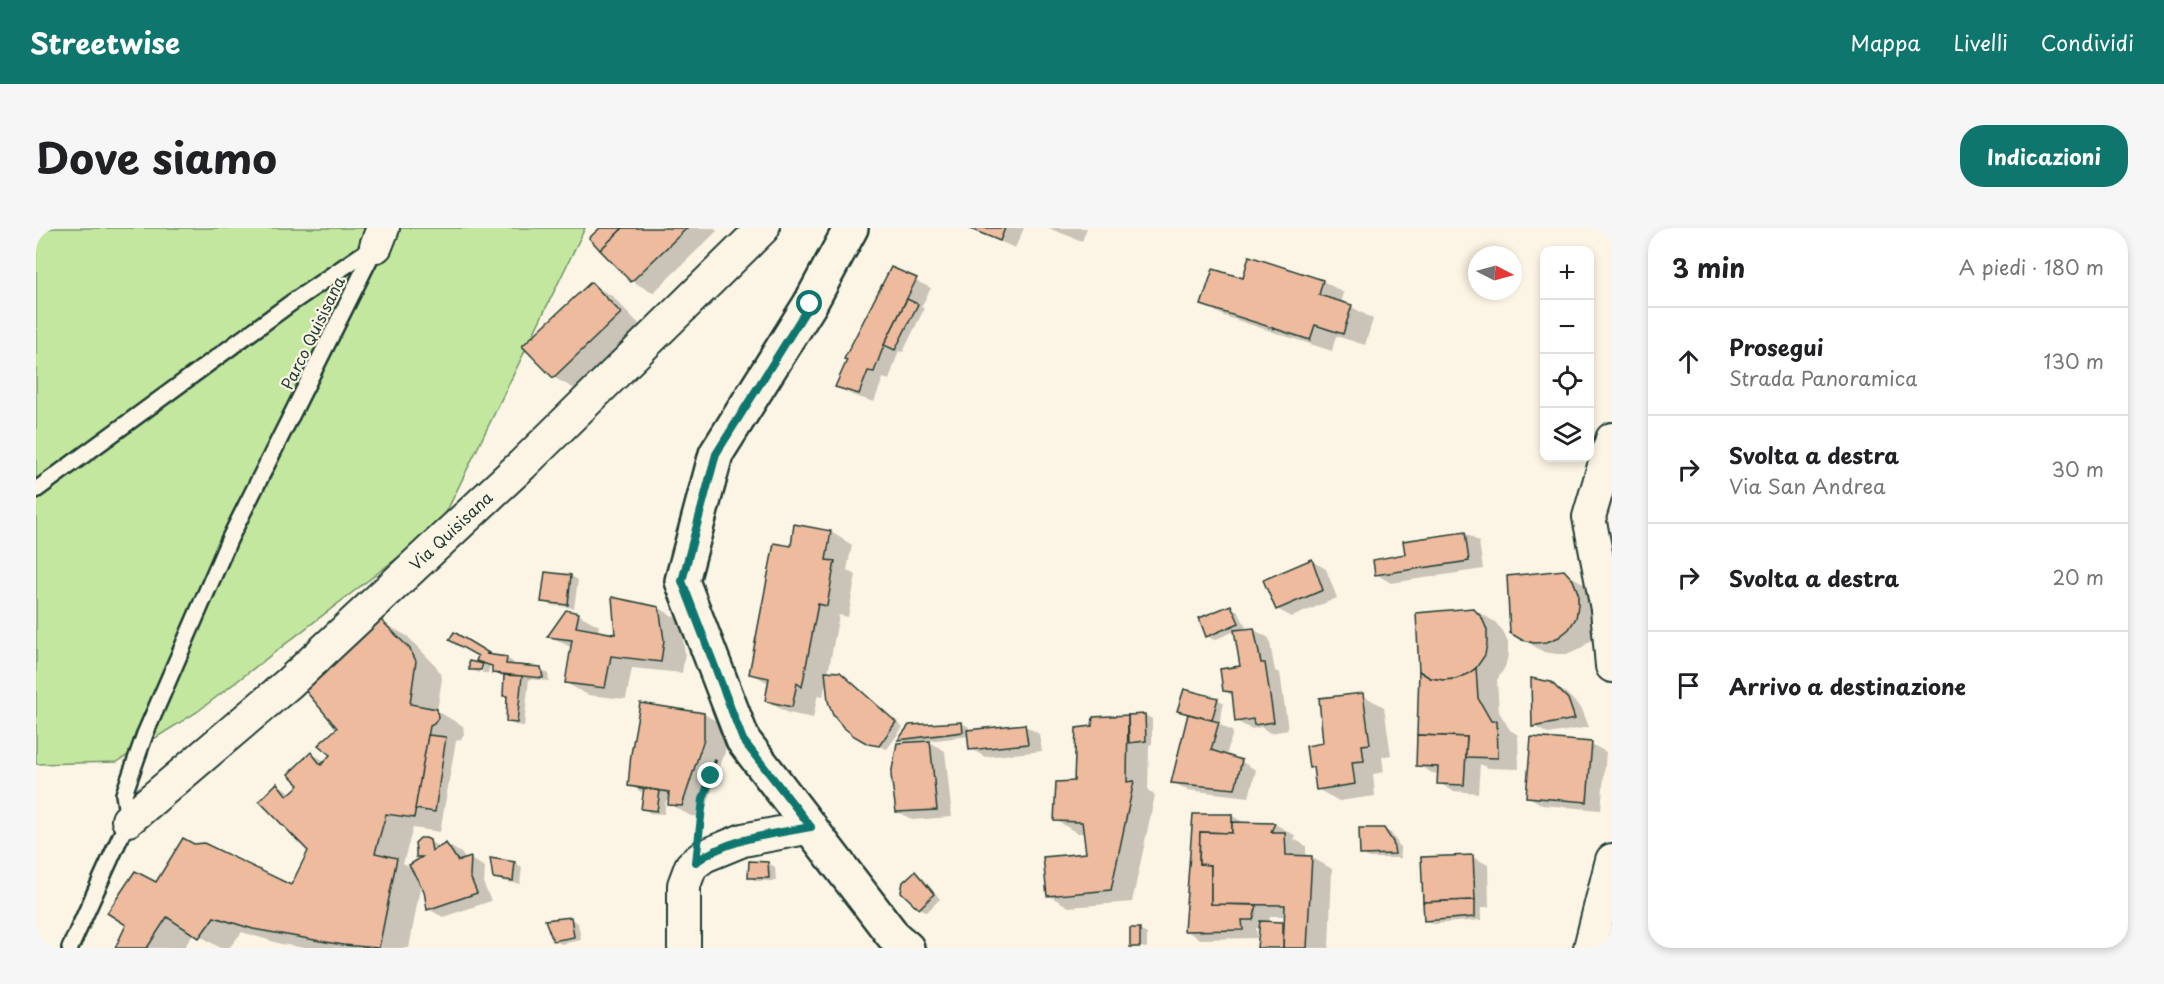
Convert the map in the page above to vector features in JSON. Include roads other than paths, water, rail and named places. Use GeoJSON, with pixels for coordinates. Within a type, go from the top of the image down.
{"type":"FeatureCollection","features":[{"type":"Feature","properties":{"kind":"main road"},"geometry":{"type":"LineString","coordinates":[[851,228],[810,304],[716,454],[682,581],[743,740],[895,938],[907,948]]}},
{"type":"Feature","properties":{"kind":"street","name":"Via Quisisana"},"geometry":{"type":"LineString","coordinates":[[128,820],[289,683],[522,465],[763,228]]}},
{"type":"Feature","properties":{"kind":"street"},"geometry":{"type":"LineString","coordinates":[[1612,439],[1589,517],[1607,609],[1612,666]]}},
{"type":"Feature","properties":{"kind":"street"},"geometry":{"type":"LineString","coordinates":[[684,948],[684,885],[690,866],[704,856],[743,840],[811,827]]}},
{"type":"Feature","properties":{"kind":"street"},"geometry":{"type":"LineString","coordinates":[[1590,948],[1612,860]]}},
{"type":"Feature","properties":{"kind":"lane","name":"Parco Quisisana"},"geometry":{"type":"LineString","coordinates":[[128,820],[124,794],[145,734],[229,540],[380,237]]}},
{"type":"Feature","properties":{"kind":"lane","name":"Parco Quisisana"},"geometry":{"type":"LineString","coordinates":[[36,490],[380,237]]}},
{"type":"Feature","properties":{"kind":"lane"},"geometry":{"type":"LineString","coordinates":[[70,948],[128,820]]}}]}
